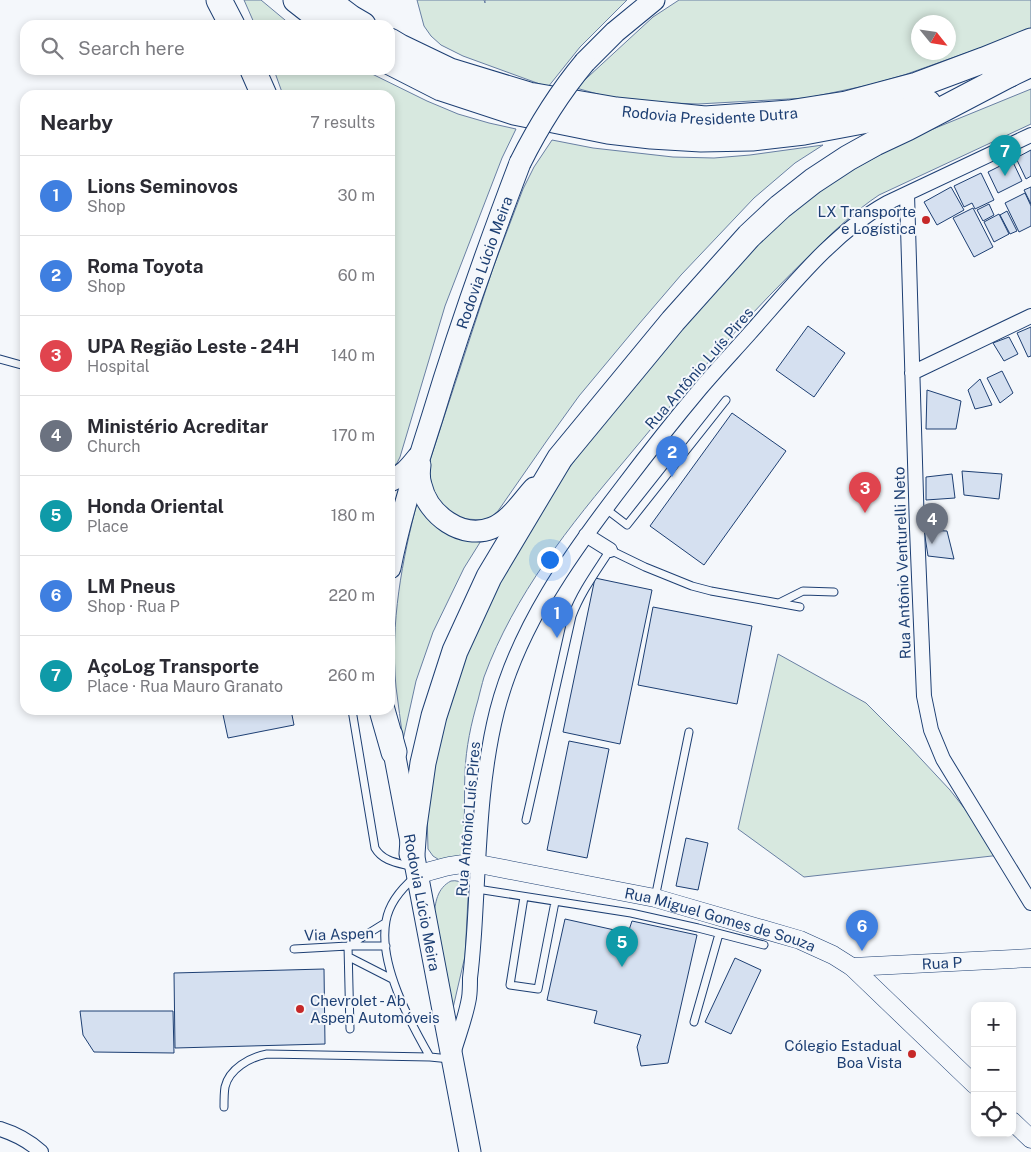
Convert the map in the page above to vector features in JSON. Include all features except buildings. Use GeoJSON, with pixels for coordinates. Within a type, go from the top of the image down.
{"type":"FeatureCollection","features":[{"type":"Feature","properties":{"kind":"highway"},"geometry":{"type":"LineString","coordinates":[[219,0],[229,20]]}},
{"type":"Feature","properties":{"kind":"highway"},"geometry":{"type":"LineString","coordinates":[[296,0],[322,20]]}},
{"type":"Feature","properties":{"kind":"highway"},"geometry":{"type":"LineString","coordinates":[[327,0],[356,20]]}},
{"type":"Feature","properties":{"kind":"highway","name":"Rodovia Presidente Dutra"},"geometry":{"type":"LineString","coordinates":[[395,44],[450,71],[529,95],[616,110],[704,119],[789,113],[846,104],[917,85],[1031,41]]}},
{"type":"Feature","properties":{"kind":"highway","name":"Rodovia Presidente Dutra"},"geometry":{"type":"LineString","coordinates":[[395,65],[441,88],[514,112],[608,131],[702,139],[752,138],[804,132],[868,120],[905,111],[1020,69]]}},
{"type":"Feature","properties":{"kind":"highway"},"geometry":{"type":"LineString","coordinates":[[415,866],[414,826],[424,763],[434,716],[455,651],[489,577],[560,458],[673,321],[749,236],[780,207],[813,181],[848,158],[1020,69]]}},
{"type":"Feature","properties":{"kind":"highway"},"geometry":{"type":"LineString","coordinates":[[255,75],[262,90]]}},
{"type":"Feature","properties":{"kind":"highway"},"geometry":{"type":"LineString","coordinates":[[383,715],[394,752]]}},
{"type":"Feature","properties":{"kind":"main road","name":"Rodovia Lúcio Meira"},"geometry":{"type":"LineString","coordinates":[[395,547],[404,509],[444,377],[488,248],[520,163],[534,135],[570,80],[615,32],[654,0]]}},
{"type":"Feature","properties":{"kind":"main road"},"geometry":{"type":"LineString","coordinates":[[420,455],[419,474],[421,485],[431,507],[441,517],[467,531],[479,531],[501,524],[560,458]]}},
{"type":"Feature","properties":{"kind":"main road"},"geometry":{"type":"LineString","coordinates":[[395,478],[406,471],[420,455]]}},
{"type":"Feature","properties":{"kind":"main road","name":"Rodovia Lúcio Meira"},"geometry":{"type":"LineString","coordinates":[[389,715],[415,866],[470,1152]]}},
{"type":"Feature","properties":{"kind":"street","name":"Rua Antônio Luís Pires"},"geometry":{"type":"LineString","coordinates":[[452,1059],[469,998],[485,775],[491,738],[506,680],[517,653],[531,623],[562,570],[606,508],[701,388],[805,272],[850,227],[868,213],[886,203],[1031,135]]}},
{"type":"Feature","properties":{"kind":"street","name":"Rua Antônio Venturelli Neto"},"geometry":{"type":"LineString","coordinates":[[907,194],[924,696],[931,730],[943,760],[1031,902]]}},
{"type":"Feature","properties":{"kind":"street"},"geometry":{"type":"LineString","coordinates":[[912,373],[1031,316]]}},
{"type":"Feature","properties":{"kind":"street"},"geometry":{"type":"LineString","coordinates":[[586,535],[610,550]]}},
{"type":"Feature","properties":{"kind":"street","name":"Rua Miguel Gomes de Souza"},"geometry":{"type":"LineString","coordinates":[[415,866],[442,867],[456,864],[478,864],[655,898],[800,940],[833,955],[852,967],[971,1081]]}},
{"type":"Feature","properties":{"kind":"street","name":"Rua P"},"geometry":{"type":"LineString","coordinates":[[852,967],[1031,958]]}},
{"type":"Feature","properties":{"kind":"street"},"geometry":{"type":"LineString","coordinates":[[1016,1125],[1031,1139]]}},
{"type":"Feature","properties":{"kind":"street"},"geometry":{"type":"LineString","coordinates":[[0,1129],[21,1137],[41,1152]]}},
{"type":"Feature","properties":{"kind":"lane"},"geometry":{"type":"LineString","coordinates":[[0,359],[20,365]]}},
{"type":"Feature","properties":{"kind":"lane"},"geometry":{"type":"LineString","coordinates":[[606,508],[627,525],[726,400]]}},
{"type":"Feature","properties":{"kind":"lane"},"geometry":{"type":"LineString","coordinates":[[526,820],[572,616],[577,602],[610,550],[692,586],[800,607]]}},
{"type":"Feature","properties":{"kind":"lane"},"geometry":{"type":"LineString","coordinates":[[779,603],[803,591],[834,592]]}},
{"type":"Feature","properties":{"kind":"lane"},"geometry":{"type":"LineString","coordinates":[[353,715],[375,848],[382,858],[415,866],[397,895],[385,923],[386,946],[392,978],[404,1010],[430,1057]]}},
{"type":"Feature","properties":{"kind":"lane"},"geometry":{"type":"LineString","coordinates":[[655,898],[689,732]]}},
{"type":"Feature","properties":{"kind":"lane"},"geometry":{"type":"LineString","coordinates":[[477,890],[631,913],[764,945]]}},
{"type":"Feature","properties":{"kind":"lane"},"geometry":{"type":"LineString","coordinates":[[524,897],[510,985],[538,989],[555,902]]}},
{"type":"Feature","properties":{"kind":"lane"},"geometry":{"type":"LineString","coordinates":[[350,1029],[348,946],[385,923]]}},
{"type":"Feature","properties":{"kind":"lane"},"geometry":{"type":"LineString","coordinates":[[694,1022],[719,934]]}},
{"type":"Feature","properties":{"kind":"lane","name":"Via Aspen"},"geometry":{"type":"LineString","coordinates":[[294,949],[386,946]]}},
{"type":"Feature","properties":{"kind":"lane"},"geometry":{"type":"LineString","coordinates":[[348,957],[392,978]]}},
{"type":"Feature","properties":{"kind":"lane"},"geometry":{"type":"LineString","coordinates":[[224,1107],[225,1089],[230,1076],[240,1066],[259,1055],[430,1057],[452,1059]]}},
{"type":"Feature","properties":{"kind":"shaded area"},"geometry":{"type":"Polygon","coordinates":[[[244,0],[261,0],[285,20],[253,20],[244,0]]]}},
{"type":"Feature","properties":{"kind":"shaded area"},"geometry":{"type":"Polygon","coordinates":[[[417,0],[484,0],[485,3],[485,0],[627,0],[580,47],[548,87],[463,56],[441,45],[424,26],[417,0]]]}},
{"type":"Feature","properties":{"kind":"shaded area"},"geometry":{"type":"Polygon","coordinates":[[[679,0],[1031,0],[1031,30],[956,57],[956,15],[911,15],[911,60],[946,60],[869,85],[807,98],[698,104],[647,102],[605,96],[576,88],[653,17],[679,0]]]}},
{"type":"Feature","properties":{"kind":"shaded area"},"geometry":{"type":"Polygon","coordinates":[[[276,75],[374,75],[458,114],[516,129],[502,158],[445,306],[400,457],[395,465],[395,90],[281,90],[276,75]]]}},
{"type":"Feature","properties":{"kind":"shaded area"},"geometry":{"type":"Polygon","coordinates":[[[1031,89],[1031,124],[879,195],[853,214],[830,235],[727,341],[584,509],[527,589],[496,647],[484,677],[466,754],[464,841],[461,857],[441,861],[433,856],[428,849],[427,812],[429,783],[468,636],[551,493],[588,442],[714,284],[819,188],[911,138],[1031,89]]]}},
{"type":"Feature","properties":{"kind":"shaded area"},"geometry":{"type":"Polygon","coordinates":[[[552,140],[593,148],[673,157],[714,158],[823,145],[795,163],[754,198],[681,275],[579,396],[498,511],[491,517],[482,520],[466,519],[458,517],[441,506],[427,476],[427,469],[493,268],[523,189],[534,167],[552,140]]]}},
{"type":"Feature","properties":{"kind":"shaded area"},"geometry":{"type":"Polygon","coordinates":[[[418,499],[484,536],[464,568],[433,632],[416,681],[403,740],[396,687],[396,615],[402,568],[418,499]]]}},
{"type":"Feature","properties":{"kind":"shaded area"},"geometry":{"type":"Polygon","coordinates":[[[778,654],[866,703],[950,790],[1001,855],[804,877],[738,829],[778,654]]]}},
{"type":"Feature","properties":{"kind":"shaded area"},"geometry":{"type":"Polygon","coordinates":[[[451,881],[458,881],[463,885],[468,898],[465,956],[453,1008],[434,917],[436,901],[440,892],[451,881]]]}},
{"type":"Feature","properties":{"kind":"place","name":"AçoLog Transporte"},"geometry":{"type":"Point","coordinates":[1005,176]}},
{"type":"Feature","properties":{"kind":"place","name":"LX Transporte e Logística"},"geometry":{"type":"Point","coordinates":[926,220]}},
{"type":"Feature","properties":{"kind":"place","name":"Roma Toyota"},"geometry":{"type":"Point","coordinates":[672,477]}},
{"type":"Feature","properties":{"kind":"place","name":"UPA Região Leste - 24H"},"geometry":{"type":"Point","coordinates":[865,513]}},
{"type":"Feature","properties":{"kind":"place","name":"Ministério Acreditar"},"geometry":{"type":"Point","coordinates":[932,544]}},
{"type":"Feature","properties":{"kind":"place","name":"Lions Seminovos"},"geometry":{"type":"Point","coordinates":[557,638]}},
{"type":"Feature","properties":{"kind":"place","name":"LM Pneus"},"geometry":{"type":"Point","coordinates":[862,951]}},
{"type":"Feature","properties":{"kind":"place","name":"Honda Oriental"},"geometry":{"type":"Point","coordinates":[622,967]}},
{"type":"Feature","properties":{"kind":"place","name":"Chevrolet - Ab Aspen Automóveis"},"geometry":{"type":"Point","coordinates":[300,1009]}},
{"type":"Feature","properties":{"kind":"place","name":"Cólegio Estadual Boa Vista"},"geometry":{"type":"Point","coordinates":[912,1054]}}]}
